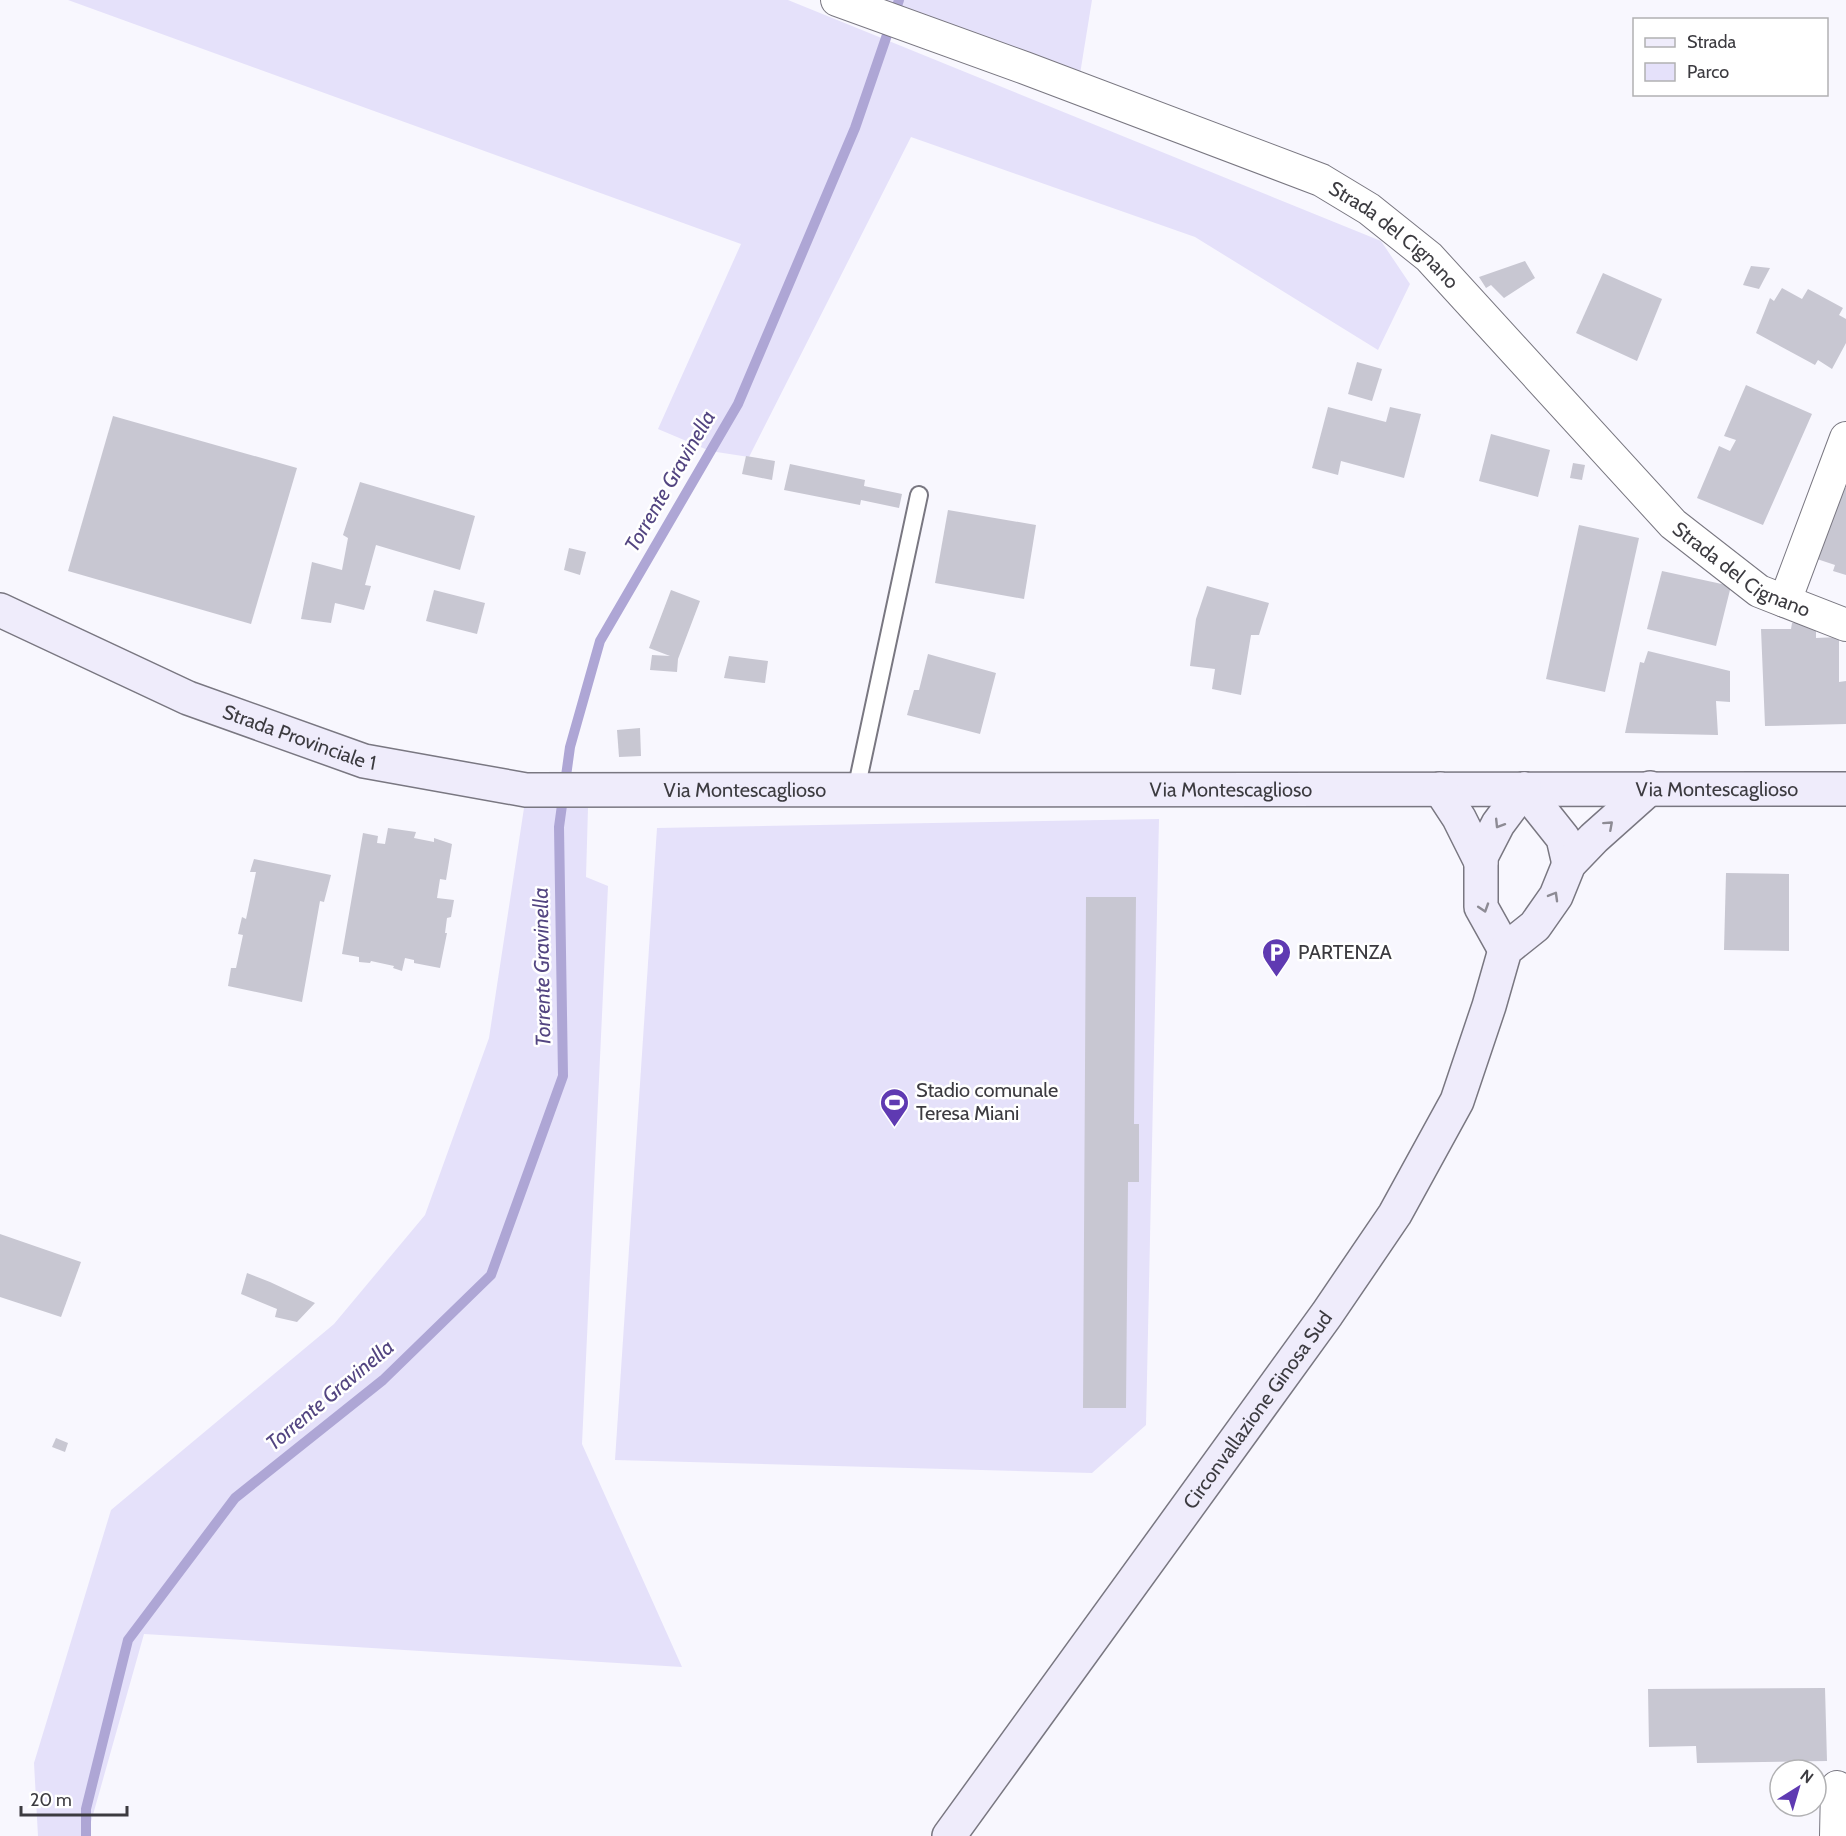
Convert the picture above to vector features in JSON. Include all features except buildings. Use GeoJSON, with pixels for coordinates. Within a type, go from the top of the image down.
{"type":"FeatureCollection","features":[{"type":"Feature","properties":{"kind":"street","name":"Strada del Cignano"},"geometry":{"type":"LineString","coordinates":[[837,0],[1321,180],[1369,208],[1429,257],[1673,524],[1759,591],[1846,625]]}},
{"type":"Feature","properties":{"kind":"street"},"geometry":{"type":"LineString","coordinates":[[1785,601],[1846,438]]}},
{"type":"Feature","properties":{"kind":"street","name":"Strada Provinciale 1"},"geometry":{"type":"LineString","coordinates":[[0,610],[188,698],[364,761],[526,790],[618,790]]}},
{"type":"Feature","properties":{"kind":"street"},"geometry":{"type":"LineString","coordinates":[[1569,864],[1563,838],[1524,789],[1498,824],[1481,857],[1481,907],[1505,950],[1535,926],[1556,896],[1569,864],[1594,838],[1650,788]]}},
{"type":"Feature","properties":{"kind":"street"},"geometry":{"type":"LineString","coordinates":[[1440,789],[1459,818],[1481,862]]}},
{"type":"Feature","properties":{"kind":"street","name":"Via Montescaglioso"},"geometry":{"type":"LineString","coordinates":[[618,790],[1846,789]]}},
{"type":"Feature","properties":{"kind":"street","name":"Circonvallazione Ginosa Sud"},"geometry":{"type":"LineString","coordinates":[[949,1836],[1320,1324],[1395,1214],[1457,1101],[1505,950]]}},
{"type":"Feature","properties":{"kind":"street"},"geometry":{"type":"LineString","coordinates":[[1836,1836],[1837,1787]]}},
{"type":"Feature","properties":{"kind":"lane"},"geometry":{"type":"LineString","coordinates":[[856,790],[919,495]]}},
{"type":"Feature","properties":{"kind":"green space"},"geometry":{"type":"Polygon","coordinates":[[[68,0],[788,0],[1381,241],[1410,284],[1378,350],[1195,237],[911,137],[749,457],[710,451],[658,429],[741,244],[68,0]]]}},
{"type":"Feature","properties":{"kind":"green space"},"geometry":{"type":"Polygon","coordinates":[[[877,0],[1092,0],[1080,74],[877,0]]]}},
{"type":"Feature","properties":{"kind":"green space"},"geometry":{"type":"Polygon","coordinates":[[[524,808],[588,808],[586,877],[608,886],[582,1444],[682,1667],[144,1634],[87,1836],[38,1836],[34,1763],[111,1510],[334,1324],[425,1215],[489,1038],[524,808]]]}},
{"type":"Feature","properties":{"kind":"green space","name":"Stadio comunale Teresa Miani"},"geometry":{"type":"Polygon","coordinates":[[[1159,819],[1146,1425],[1092,1473],[615,1460],[657,828],[1159,819]]]}},
{"type":"Feature","properties":{"kind":"waterway","name":"Torrente Gravinella"},"geometry":{"type":"LineString","coordinates":[[86,1836],[86,1809],[128,1640],[235,1498],[383,1380],[491,1275],[563,1076],[559,827],[570,747],[600,641],[738,404],[855,128],[899,0]]}},
{"type":"Feature","properties":{"kind":"place","name":"PARTENZA"},"geometry":{"type":"Point","coordinates":[1277,978]}},
{"type":"Feature","properties":{"kind":"place","name":"Stadio comunale Teresa Miani"},"geometry":{"type":"Point","coordinates":[895,1128]}}]}
